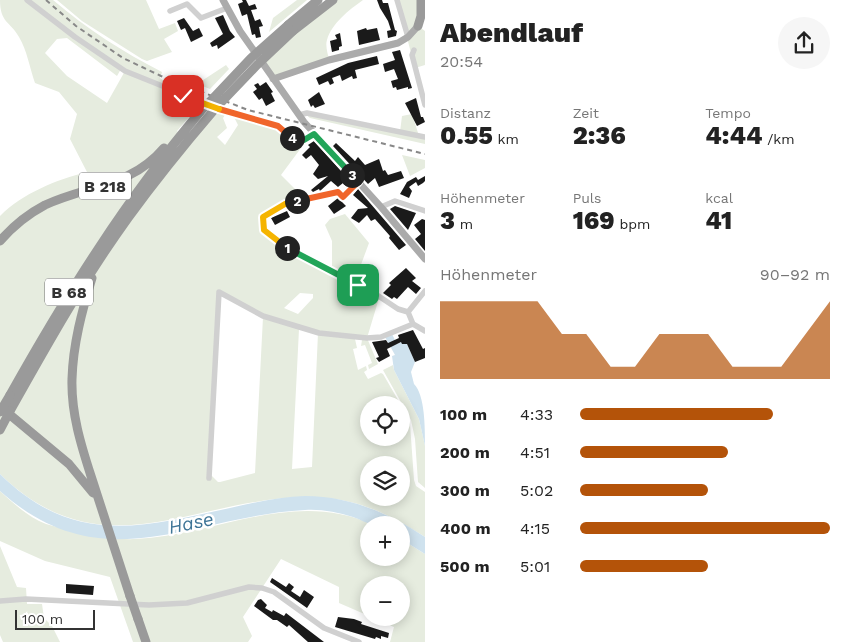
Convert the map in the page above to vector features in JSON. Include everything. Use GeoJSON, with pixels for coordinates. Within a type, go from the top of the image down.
{"type":"FeatureCollection","features":[{"type":"Feature","properties":{"kind":"highway","name":"B 68"},"geometry":{"type":"LineString","coordinates":[[290,28],[318,0]]}},
{"type":"Feature","properties":{"kind":"highway","name":"B 68"},"geometry":{"type":"LineString","coordinates":[[0,412],[13,398],[127,219],[212,106],[251,58],[290,28],[333,0]]}},
{"type":"Feature","properties":{"kind":"highway"},"geometry":{"type":"LineString","coordinates":[[420,1],[421,28]]}},
{"type":"Feature","properties":{"kind":"highway","name":"B 218"},"geometry":{"type":"LineString","coordinates":[[0,240],[21,220],[45,206],[110,184],[135,173],[160,152],[198,111],[212,106]]}},
{"type":"Feature","properties":{"kind":"highway","name":"B 68"},"geometry":{"type":"LineString","coordinates":[[0,430],[13,398],[61,305],[110,228],[198,111]]}},
{"type":"Feature","properties":{"kind":"highway"},"geometry":{"type":"LineString","coordinates":[[96,266],[77,332],[72,400],[79,436],[96,498],[146,642]]}},
{"type":"Feature","properties":{"kind":"highway"},"geometry":{"type":"LineString","coordinates":[[0,405],[24,428],[69,464],[96,498]]}},
{"type":"Feature","properties":{"kind":"main road"},"geometry":{"type":"LineString","coordinates":[[223,0],[240,31],[299,115],[314,134],[382,207],[425,259]]}},
{"type":"Feature","properties":{"kind":"main road"},"geometry":{"type":"LineString","coordinates":[[274,79],[329,60],[391,45],[421,28]]}},
{"type":"Feature","properties":{"kind":"main road"},"geometry":{"type":"LineString","coordinates":[[409,240],[415,252],[425,264]]}},
{"type":"Feature","properties":{"kind":"street"},"geometry":{"type":"LineString","coordinates":[[27,0],[74,37],[125,72],[232,114],[278,126],[292,138],[304,140],[314,134]]}},
{"type":"Feature","properties":{"kind":"street"},"geometry":{"type":"LineString","coordinates":[[397,0],[408,37]]}},
{"type":"Feature","properties":{"kind":"street"},"geometry":{"type":"LineString","coordinates":[[170,12],[187,4],[201,18],[227,8]]}},
{"type":"Feature","properties":{"kind":"street"},"geometry":{"type":"LineString","coordinates":[[414,50],[412,55],[423,91],[425,105]]}},
{"type":"Feature","properties":{"kind":"street"},"geometry":{"type":"LineString","coordinates":[[299,115],[307,113],[425,137]]}},
{"type":"Feature","properties":{"kind":"street"},"geometry":{"type":"LineString","coordinates":[[358,182],[343,197],[338,192],[285,204],[263,217],[264,230],[290,250],[377,295],[402,311],[408,312]]}},
{"type":"Feature","properties":{"kind":"street"},"geometry":{"type":"LineString","coordinates":[[382,207],[394,201],[425,211]]}},
{"type":"Feature","properties":{"kind":"street"},"geometry":{"type":"LineString","coordinates":[[408,312],[425,291]]}},
{"type":"Feature","properties":{"kind":"street"},"geometry":{"type":"LineString","coordinates":[[209,478],[219,292],[263,316],[318,333],[368,338],[381,337],[413,324]]}},
{"type":"Feature","properties":{"kind":"street"},"geometry":{"type":"LineString","coordinates":[[408,312],[413,324],[425,331]]}},
{"type":"Feature","properties":{"kind":"street"},"geometry":{"type":"LineString","coordinates":[[0,601],[26,599],[150,605],[170,604],[203,599],[250,587],[274,592],[324,628],[359,642]]}},
{"type":"Feature","properties":{"kind":"shaded area"},"geometry":{"type":"Polygon","coordinates":[[[0,0],[53,0],[79,21],[106,39],[162,72],[160,78],[183,96],[209,102],[196,109],[177,131],[181,135],[95,266],[216,108],[227,112],[223,118],[227,128],[217,137],[225,145],[238,125],[234,117],[278,128],[301,148],[281,175],[305,199],[263,217],[264,230],[290,250],[332,273],[332,241],[325,225],[330,219],[345,214],[369,243],[359,270],[380,295],[367,338],[378,364],[369,369],[368,365],[372,363],[365,345],[361,346],[362,340],[355,339],[357,348],[353,349],[358,370],[366,366],[367,370],[364,372],[368,379],[381,373],[383,374],[396,396],[360,396],[360,446],[410,446],[410,424],[414,480],[416,486],[425,492],[425,537],[410,528],[410,516],[387,516],[364,506],[410,506],[410,456],[360,456],[360,505],[338,499],[280,499],[238,505],[157,522],[118,525],[79,521],[40,505],[0,474],[0,216],[40,188],[87,172],[70,139],[77,114],[59,92],[35,83],[22,42],[2,13],[0,0]],[[67,38],[57,39],[45,53],[67,76],[107,103],[125,71],[121,69],[117,76],[67,38]],[[219,293],[211,475],[220,482],[255,473],[263,317],[219,293]],[[300,293],[284,308],[298,314],[313,298],[313,294],[300,293]],[[299,329],[292,469],[312,467],[318,333],[299,329]]]}},
{"type":"Feature","properties":{"kind":"shaded area"},"geometry":{"type":"Polygon","coordinates":[[[57,0],[146,0],[159,29],[175,23],[178,31],[164,39],[172,52],[147,61],[142,59],[82,21],[57,0]]]}},
{"type":"Feature","properties":{"kind":"shaded area"},"geometry":{"type":"Polygon","coordinates":[[[297,0],[307,0],[269,32],[273,18],[297,0]]]}},
{"type":"Feature","properties":{"kind":"shaded area"},"geometry":{"type":"Polygon","coordinates":[[[333,0],[363,0],[342,17],[329,34],[326,45],[329,60],[273,79],[261,61],[333,0]]]}},
{"type":"Feature","properties":{"kind":"shaded area"},"geometry":{"type":"Polygon","coordinates":[[[397,0],[419,0],[418,26],[425,31],[425,65],[415,68],[397,0]]]}},
{"type":"Feature","properties":{"kind":"shaded area"},"geometry":{"type":"Polygon","coordinates":[[[226,65],[229,69],[210,89],[197,84],[226,65]]]}},
{"type":"Feature","properties":{"kind":"shaded area"},"geometry":{"type":"Polygon","coordinates":[[[304,113],[400,132],[402,116],[412,114],[419,136],[425,137],[425,144],[310,118],[304,113]]]}},
{"type":"Feature","properties":{"kind":"shaded area"},"geometry":{"type":"Polygon","coordinates":[[[402,155],[425,160],[425,168],[410,176],[402,155]]]}},
{"type":"Feature","properties":{"kind":"shaded area"},"geometry":{"type":"Polygon","coordinates":[[[393,365],[407,396],[398,396],[383,370],[393,365]]]}},
{"type":"Feature","properties":{"kind":"shaded area"},"geometry":{"type":"Polygon","coordinates":[[[410,401],[419,419],[425,446],[425,488],[418,482],[415,439],[410,401]]]}},
{"type":"Feature","properties":{"kind":"shaded area"},"geometry":{"type":"Polygon","coordinates":[[[0,491],[27,514],[46,524],[123,539],[166,536],[285,512],[314,511],[344,515],[360,520],[360,566],[410,566],[410,545],[425,554],[425,642],[390,642],[394,627],[392,626],[410,626],[410,576],[360,576],[360,612],[339,603],[339,587],[281,559],[243,617],[252,636],[248,642],[133,642],[110,577],[45,561],[0,541],[0,491]]]}},
{"type":"Feature","properties":{"kind":"shaded area"},"geometry":{"type":"Polygon","coordinates":[[[0,546],[17,587],[26,588],[27,604],[42,604],[44,618],[52,626],[60,642],[3,642],[0,635],[0,546]]]}},
{"type":"Feature","properties":{"kind":"water"},"geometry":{"type":"Polygon","coordinates":[[[392,334],[397,344],[401,342],[407,344],[415,362],[411,372],[422,403],[425,446],[419,419],[410,401],[410,396],[407,396],[394,370],[392,356],[395,355],[385,337],[392,334]]]}},
{"type":"Feature","properties":{"kind":"water","name":"Hase"},"geometry":{"type":"Polygon","coordinates":[[[0,474],[27,497],[54,512],[81,522],[109,526],[166,521],[258,502],[305,496],[337,499],[368,507],[389,516],[360,516],[360,520],[329,511],[305,510],[263,515],[148,537],[112,539],[75,534],[38,518],[0,491],[0,474]]]}},
{"type":"Feature","properties":{"kind":"water"},"geometry":{"type":"Polygon","coordinates":[[[410,527],[425,537],[425,554],[410,545],[410,527]]]}},
{"type":"Feature","properties":{"kind":"building"},"geometry":{"type":"Polygon","coordinates":[[[242,0],[246,0],[249,6],[255,4],[257,9],[251,10],[255,21],[260,19],[263,26],[259,27],[261,37],[256,38],[255,34],[252,35],[247,14],[242,16],[238,4],[243,2],[242,0]]]}},
{"type":"Feature","properties":{"kind":"building"},"geometry":{"type":"Polygon","coordinates":[[[377,0],[388,3],[395,30],[397,31],[396,36],[388,38],[387,31],[391,30],[377,0]]]}},
{"type":"Feature","properties":{"kind":"building"},"geometry":{"type":"Polygon","coordinates":[[[223,15],[230,31],[235,37],[218,49],[217,45],[212,47],[210,43],[223,34],[215,18],[223,15]]]}},
{"type":"Feature","properties":{"kind":"building"},"geometry":{"type":"Polygon","coordinates":[[[184,18],[193,31],[199,28],[203,36],[191,42],[185,28],[181,30],[177,21],[184,18]]]}},
{"type":"Feature","properties":{"kind":"building"},"geometry":{"type":"Polygon","coordinates":[[[366,28],[367,30],[377,28],[380,40],[359,45],[357,31],[366,28]]]}},
{"type":"Feature","properties":{"kind":"building"},"geometry":{"type":"Polygon","coordinates":[[[340,33],[342,46],[339,47],[339,50],[332,52],[330,41],[337,39],[335,35],[340,33]]]}},
{"type":"Feature","properties":{"kind":"building"},"geometry":{"type":"Polygon","coordinates":[[[400,50],[412,88],[408,89],[408,87],[397,90],[396,87],[393,88],[391,81],[398,79],[394,69],[385,72],[383,64],[395,60],[392,52],[400,50]]]}},
{"type":"Feature","properties":{"kind":"building"},"geometry":{"type":"Polygon","coordinates":[[[377,56],[379,64],[355,70],[357,78],[353,79],[352,76],[342,81],[340,75],[332,78],[334,83],[330,85],[328,81],[319,85],[316,78],[348,63],[377,56]]]}},
{"type":"Feature","properties":{"kind":"building"},"geometry":{"type":"Polygon","coordinates":[[[266,82],[273,92],[271,93],[275,101],[266,106],[262,98],[259,100],[253,92],[257,89],[254,85],[258,83],[260,86],[266,82]]]}},
{"type":"Feature","properties":{"kind":"building"},"geometry":{"type":"Polygon","coordinates":[[[319,92],[325,104],[315,108],[313,105],[311,107],[308,100],[319,92]]]}},
{"type":"Feature","properties":{"kind":"building"},"geometry":{"type":"Polygon","coordinates":[[[416,98],[421,117],[423,117],[425,122],[417,126],[405,103],[416,98]]]}},
{"type":"Feature","properties":{"kind":"building"},"geometry":{"type":"Polygon","coordinates":[[[314,141],[351,182],[347,187],[343,183],[338,187],[331,181],[320,191],[319,189],[313,192],[311,190],[328,176],[318,179],[313,174],[319,165],[311,155],[306,159],[302,155],[310,147],[308,145],[314,141]]]}},
{"type":"Feature","properties":{"kind":"building"},"geometry":{"type":"Polygon","coordinates":[[[336,143],[355,161],[358,157],[365,165],[379,159],[383,171],[385,170],[388,175],[401,171],[404,178],[379,187],[375,178],[368,184],[333,146],[336,143]]]}},
{"type":"Feature","properties":{"kind":"building"},"geometry":{"type":"Polygon","coordinates":[[[425,176],[423,183],[418,186],[416,182],[409,187],[412,191],[409,198],[400,194],[407,182],[416,177],[418,180],[425,176]]]}},
{"type":"Feature","properties":{"kind":"building"},"geometry":{"type":"Polygon","coordinates":[[[358,189],[406,245],[399,250],[375,219],[371,221],[367,215],[359,223],[351,218],[358,209],[368,208],[353,195],[358,189]]]}},
{"type":"Feature","properties":{"kind":"building"},"geometry":{"type":"Polygon","coordinates":[[[338,198],[346,206],[334,214],[328,206],[338,198]]]}},
{"type":"Feature","properties":{"kind":"building"},"geometry":{"type":"Polygon","coordinates":[[[395,206],[416,213],[408,230],[390,209],[395,206]]]}},
{"type":"Feature","properties":{"kind":"building"},"geometry":{"type":"Polygon","coordinates":[[[287,211],[290,217],[275,225],[271,218],[287,211]]]}},
{"type":"Feature","properties":{"kind":"building"},"geometry":{"type":"Polygon","coordinates":[[[422,219],[425,220],[425,251],[415,239],[421,234],[414,225],[422,219]]]}},
{"type":"Feature","properties":{"kind":"building"},"geometry":{"type":"Polygon","coordinates":[[[406,268],[416,278],[412,281],[421,288],[416,294],[408,287],[397,299],[394,297],[392,299],[383,293],[391,285],[389,283],[406,268]]]}},
{"type":"Feature","properties":{"kind":"building"},"geometry":{"type":"Polygon","coordinates":[[[413,330],[423,349],[425,348],[425,358],[415,362],[407,344],[402,344],[401,342],[387,349],[390,356],[379,362],[376,358],[379,357],[372,342],[386,340],[388,343],[399,338],[398,335],[413,330]]]}},
{"type":"Feature","properties":{"kind":"building"},"geometry":{"type":"Polygon","coordinates":[[[272,578],[286,587],[289,583],[294,587],[291,591],[300,597],[304,590],[314,597],[307,608],[270,582],[272,578]]]}},
{"type":"Feature","properties":{"kind":"building"},"geometry":{"type":"Polygon","coordinates":[[[66,584],[94,586],[93,595],[66,593],[66,584]]]}},
{"type":"Feature","properties":{"kind":"building"},"geometry":{"type":"Polygon","coordinates":[[[261,599],[267,605],[265,608],[284,616],[286,613],[324,642],[308,642],[289,625],[287,627],[277,620],[273,620],[254,606],[261,599]]]}},
{"type":"Feature","properties":{"kind":"building"},"geometry":{"type":"Polygon","coordinates":[[[338,617],[354,619],[360,621],[360,626],[367,626],[389,633],[388,638],[381,636],[381,639],[376,637],[375,639],[335,627],[338,617]]]}},
{"type":"Feature","properties":{"kind":"railway"},"geometry":{"type":"LineString","coordinates":[[46,0],[76,26],[123,58],[161,76],[248,110],[425,154]]}},
{"type":"Feature","properties":{"kind":"route"},"geometry":{"type":"LineString","coordinates":[[183,96],[232,114],[278,126],[292,138],[304,140],[314,134],[358,182],[343,197],[338,192],[285,204],[263,217],[264,230],[290,250],[358,285]]}}]}
